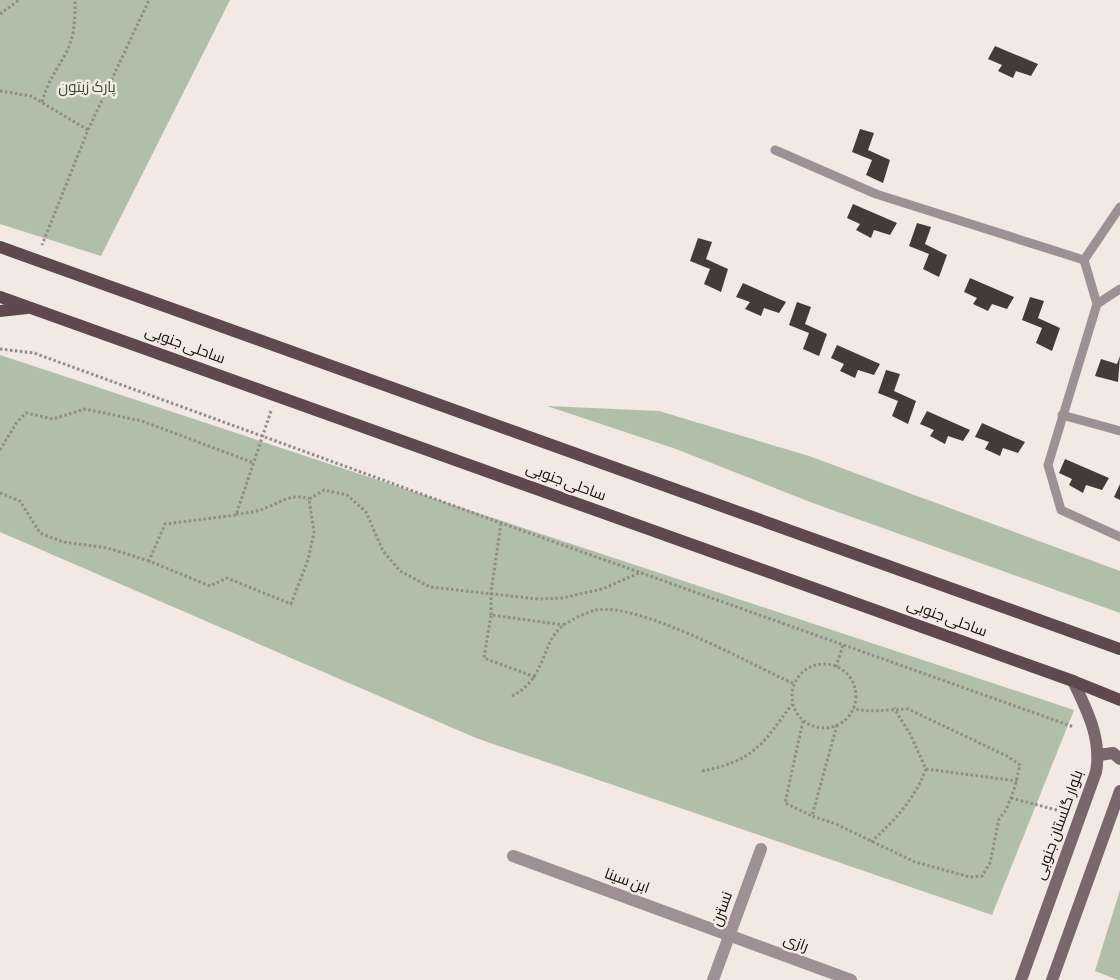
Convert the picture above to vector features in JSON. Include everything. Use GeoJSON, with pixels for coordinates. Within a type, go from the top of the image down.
{"type":"FeatureCollection","features":[{"type":"Feature","properties":{"kind":"main road","name":"ساحلی جنوبی"},"geometry":{"type":"LineString","coordinates":[[0,246],[1120,649]]}},
{"type":"Feature","properties":{"kind":"main road","name":"ساحلی جنوبی"},"geometry":{"type":"LineString","coordinates":[[0,297],[1073,681],[1120,700]]}},
{"type":"Feature","properties":{"kind":"main road"},"geometry":{"type":"LineString","coordinates":[[0,311],[31,308]]}},
{"type":"Feature","properties":{"kind":"street","name":"بلوار گلستان جنوبی"},"geometry":{"type":"LineString","coordinates":[[1020,980],[1096,772],[1099,755],[1091,719],[1073,681]]}},
{"type":"Feature","properties":{"kind":"street"},"geometry":{"type":"LineString","coordinates":[[1099,755],[1112,753],[1120,759]]}},
{"type":"Feature","properties":{"kind":"street"},"geometry":{"type":"LineString","coordinates":[[1052,980],[1120,791]]}},
{"type":"Feature","properties":{"kind":"street","name":"نسترن"},"geometry":{"type":"LineString","coordinates":[[713,980],[761,849]]}},
{"type":"Feature","properties":{"kind":"street","name":"ابن سینا"},"geometry":{"type":"LineString","coordinates":[[513,856],[729,936]]}},
{"type":"Feature","properties":{"kind":"street","name":"رازی"},"geometry":{"type":"LineString","coordinates":[[729,936],[851,980]]}},
{"type":"Feature","properties":{"kind":"lane"},"geometry":{"type":"LineString","coordinates":[[775,150],[876,194],[1084,260]]}},
{"type":"Feature","properties":{"kind":"lane"},"geometry":{"type":"LineString","coordinates":[[1084,260],[1120,207]]}},
{"type":"Feature","properties":{"kind":"lane"},"geometry":{"type":"LineString","coordinates":[[1084,260],[1097,304],[1048,465],[1061,510],[1120,537]]}},
{"type":"Feature","properties":{"kind":"lane"},"geometry":{"type":"LineString","coordinates":[[1097,304],[1120,289]]}},
{"type":"Feature","properties":{"kind":"lane"},"geometry":{"type":"LineString","coordinates":[[1062,415],[1120,431]]}},
{"type":"Feature","properties":{"kind":"path"},"geometry":{"type":"LineString","coordinates":[[0,14],[19,0]]}},
{"type":"Feature","properties":{"kind":"path"},"geometry":{"type":"LineString","coordinates":[[42,102],[47,83],[66,52],[75,26],[75,0]]}},
{"type":"Feature","properties":{"kind":"path"},"geometry":{"type":"LineString","coordinates":[[36,260],[88,130],[149,0]]}},
{"type":"Feature","properties":{"kind":"path"},"geometry":{"type":"LineString","coordinates":[[0,91],[32,96],[88,130]]}},
{"type":"Feature","properties":{"kind":"path"},"geometry":{"type":"LineString","coordinates":[[0,349],[34,353],[501,524],[1094,734]]}},
{"type":"Feature","properties":{"kind":"path"},"geometry":{"type":"LineString","coordinates":[[236,514],[276,396]]}},
{"type":"Feature","properties":{"kind":"path"},"geometry":{"type":"LineString","coordinates":[[0,450],[17,422],[26,413],[53,419],[85,409],[142,421],[254,463]]}},
{"type":"Feature","properties":{"kind":"path"},"geometry":{"type":"LineString","coordinates":[[149,561],[165,524],[254,512],[285,498],[298,496],[309,499],[324,490],[346,495],[366,512],[384,551],[400,570],[430,587],[491,592],[538,599],[562,598],[602,589],[639,573]]}},
{"type":"Feature","properties":{"kind":"path"},"geometry":{"type":"LineString","coordinates":[[0,493],[20,501],[40,533],[63,542],[108,548],[149,561],[210,586],[227,578],[291,604],[308,560],[314,532],[309,499]]}},
{"type":"Feature","properties":{"kind":"path"},"geometry":{"type":"LineString","coordinates":[[501,524],[491,592],[491,615],[484,658],[535,677]]}},
{"type":"Feature","properties":{"kind":"path"},"geometry":{"type":"LineString","coordinates":[[512,696],[522,691],[535,677],[549,645],[564,625],[596,610],[630,613],[664,623],[794,684]]}},
{"type":"Feature","properties":{"kind":"path"},"geometry":{"type":"LineString","coordinates":[[491,615],[564,625]]}},
{"type":"Feature","properties":{"kind":"path"},"geometry":{"type":"LineString","coordinates":[[836,667],[843,645]]}},
{"type":"Feature","properties":{"kind":"path"},"geometry":{"type":"LineString","coordinates":[[702,771],[724,767],[752,754],[792,704],[794,684],[799,675],[816,665],[836,667],[844,672],[855,689],[853,709],[848,717],[837,725],[821,728],[802,721],[792,704]]}},
{"type":"Feature","properties":{"kind":"path"},"geometry":{"type":"LineString","coordinates":[[802,721],[785,803],[812,816],[836,824],[915,862],[970,877],[982,876],[990,863],[1000,819],[1011,798],[1020,766],[1007,756],[908,709],[894,708],[870,711],[853,709]]}},
{"type":"Feature","properties":{"kind":"path"},"geometry":{"type":"LineString","coordinates":[[872,842],[903,810],[918,791],[926,770],[910,734],[894,708]]}},
{"type":"Feature","properties":{"kind":"path"},"geometry":{"type":"LineString","coordinates":[[812,816],[837,725]]}},
{"type":"Feature","properties":{"kind":"path"},"geometry":{"type":"LineString","coordinates":[[926,770],[1017,782]]}},
{"type":"Feature","properties":{"kind":"path"},"geometry":{"type":"LineString","coordinates":[[1011,798],[1080,816]]}},
{"type":"Feature","properties":{"kind":"green space","name":"پارک زیتون"},"geometry":{"type":"Polygon","coordinates":[[[0,0],[230,0],[101,256],[0,224],[0,0]]]}},
{"type":"Feature","properties":{"kind":"green space"},"geometry":{"type":"Polygon","coordinates":[[[0,355],[1074,710],[992,915],[476,738],[0,532],[0,355]]]}},
{"type":"Feature","properties":{"kind":"green space"},"geometry":{"type":"Polygon","coordinates":[[[547,406],[659,411],[809,456],[1120,571],[1120,613],[810,502],[676,449],[547,406]]]}},
{"type":"Feature","properties":{"kind":"green space"},"geometry":{"type":"Polygon","coordinates":[[[1120,890],[1120,980],[1118,980],[1095,971],[1120,890]]]}},
{"type":"Feature","properties":{"kind":"building"},"geometry":{"type":"Polygon","coordinates":[[[995,46],[1038,64],[1031,76],[1016,71],[1013,78],[998,71],[1002,65],[988,59],[995,46]]]}},
{"type":"Feature","properties":{"kind":"building"},"geometry":{"type":"Polygon","coordinates":[[[860,129],[874,133],[868,150],[890,160],[883,183],[866,175],[872,160],[852,152],[860,129]]]}},
{"type":"Feature","properties":{"kind":"building"},"geometry":{"type":"Polygon","coordinates":[[[853,204],[897,223],[890,235],[874,230],[871,238],[856,230],[860,224],[847,218],[853,204]]]}},
{"type":"Feature","properties":{"kind":"building"},"geometry":{"type":"Polygon","coordinates":[[[917,223],[931,227],[925,244],[947,255],[939,277],[923,269],[929,254],[909,246],[917,223]]]}},
{"type":"Feature","properties":{"kind":"building"},"geometry":{"type":"Polygon","coordinates":[[[698,238],[712,242],[706,259],[728,269],[721,292],[704,284],[710,269],[690,261],[698,238]]]}},
{"type":"Feature","properties":{"kind":"building"},"geometry":{"type":"Polygon","coordinates":[[[970,278],[1014,297],[1007,309],[992,304],[988,311],[973,304],[977,298],[964,292],[970,278]]]}},
{"type":"Feature","properties":{"kind":"building"},"geometry":{"type":"Polygon","coordinates":[[[743,283],[786,302],[779,313],[764,308],[761,316],[745,309],[750,302],[736,297],[743,283]]]}},
{"type":"Feature","properties":{"kind":"building"},"geometry":{"type":"Polygon","coordinates":[[[1030,297],[1044,301],[1038,318],[1060,328],[1052,351],[1036,343],[1042,328],[1022,320],[1030,297]]]}},
{"type":"Feature","properties":{"kind":"building"},"geometry":{"type":"Polygon","coordinates":[[[797,302],[811,307],[805,324],[827,334],[819,356],[803,349],[809,333],[789,325],[797,302]]]}},
{"type":"Feature","properties":{"kind":"building"},"geometry":{"type":"Polygon","coordinates":[[[837,345],[880,364],[874,375],[858,370],[855,378],[840,371],[844,364],[831,358],[837,345]]]}},
{"type":"Feature","properties":{"kind":"building"},"geometry":{"type":"Polygon","coordinates":[[[1120,356],[1118,382],[1095,376],[1101,359],[1117,364],[1120,356]]]}},
{"type":"Feature","properties":{"kind":"building"},"geometry":{"type":"Polygon","coordinates":[[[886,370],[900,374],[894,391],[916,401],[908,424],[892,416],[898,401],[878,393],[886,370]]]}},
{"type":"Feature","properties":{"kind":"building"},"geometry":{"type":"Polygon","coordinates":[[[927,411],[970,430],[963,441],[948,436],[945,444],[930,436],[934,430],[920,424],[927,411]]]}},
{"type":"Feature","properties":{"kind":"building"},"geometry":{"type":"Polygon","coordinates":[[[982,423],[1025,442],[1018,453],[1003,448],[1000,456],[985,449],[989,442],[975,437],[982,423]]]}},
{"type":"Feature","properties":{"kind":"building"},"geometry":{"type":"Polygon","coordinates":[[[1065,459],[1109,478],[1102,490],[1086,485],[1083,493],[1069,485],[1072,479],[1059,473],[1065,459]]]}},
{"type":"Feature","properties":{"kind":"building"},"geometry":{"type":"Polygon","coordinates":[[[1120,484],[1120,500],[1114,497],[1120,484]]]}}]}
